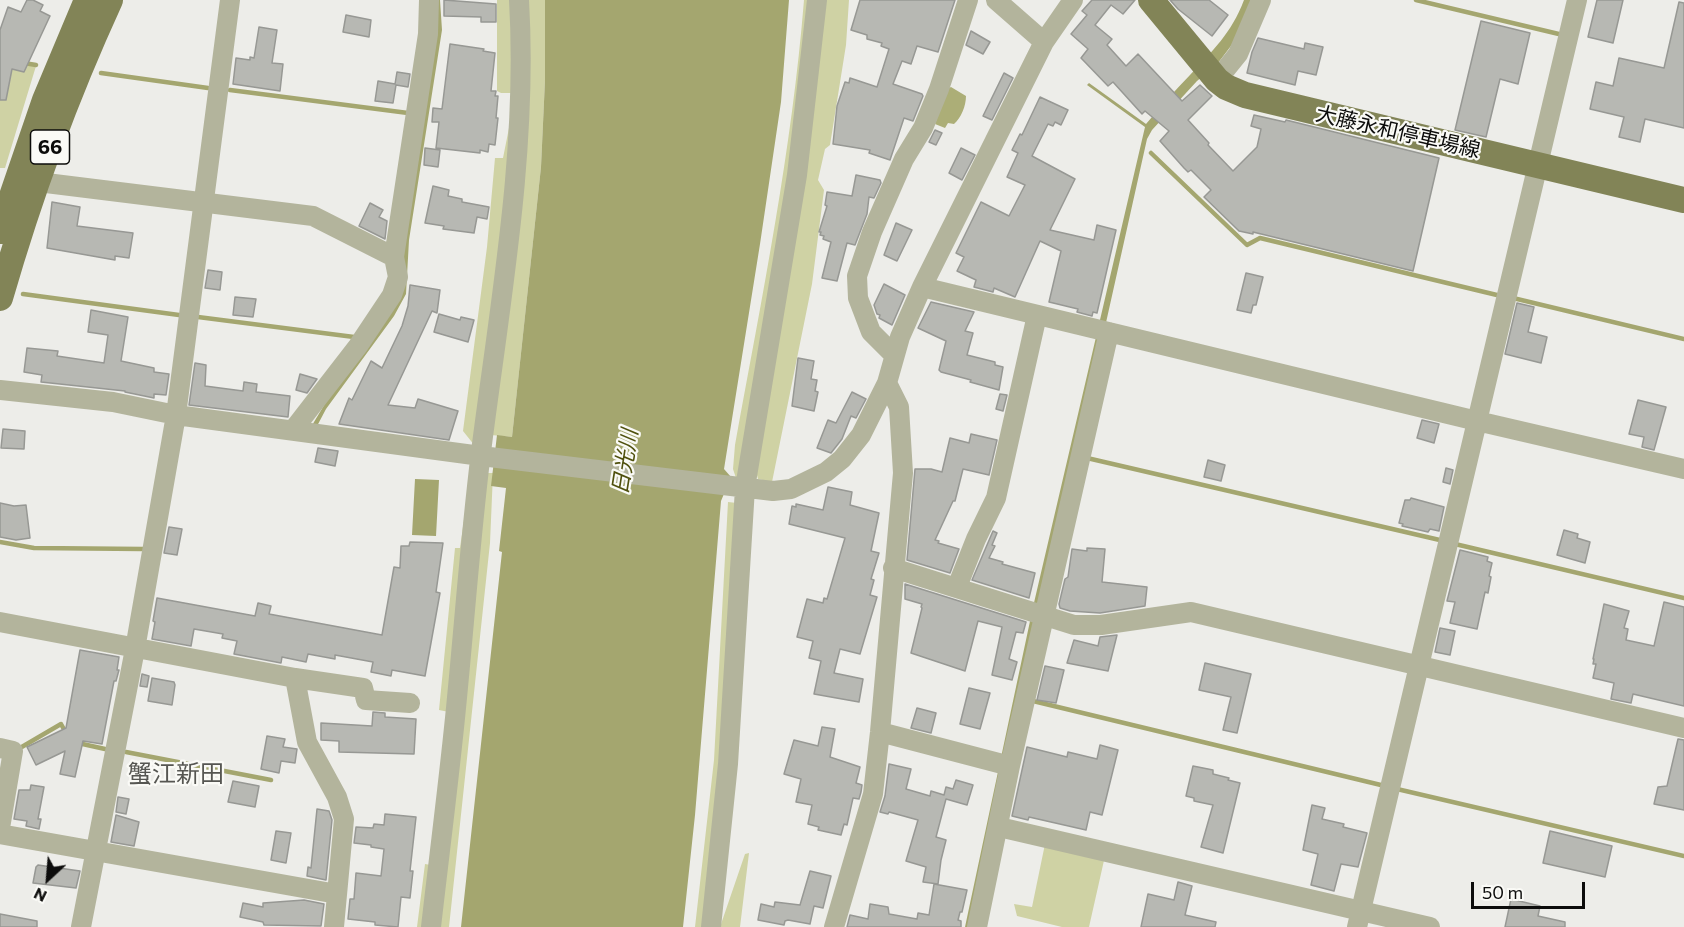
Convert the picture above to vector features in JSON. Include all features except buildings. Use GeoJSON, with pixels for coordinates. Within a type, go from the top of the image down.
{"type":"FeatureCollection","features":[{"type":"Feature","properties":{"kind":"main road","name":"66"},"geometry":{"type":"LineString","coordinates":[[0,231],[45,100],[87,0]]}},
{"type":"Feature","properties":{"kind":"main road","name":"66"},"geometry":{"type":"LineString","coordinates":[[0,298],[18,179],[86,53],[110,0]]}},
{"type":"Feature","properties":{"kind":"main road","name":"大藤永和停車場線"},"geometry":{"type":"LineString","coordinates":[[1151,0],[1210,72],[1226,87],[1245,95],[1684,200]]}},
{"type":"Feature","properties":{"kind":"street"},"geometry":{"type":"LineString","coordinates":[[81,927],[135,649],[176,415],[230,0]]}},
{"type":"Feature","properties":{"kind":"street"},"geometry":{"type":"LineString","coordinates":[[293,430],[358,346],[392,295],[398,277],[394,257],[428,34],[429,0]]}},
{"type":"Feature","properties":{"kind":"street"},"geometry":{"type":"LineString","coordinates":[[431,927],[514,195],[520,117],[519,0]]}},
{"type":"Feature","properties":{"kind":"street"},"geometry":{"type":"LineString","coordinates":[[711,927],[728,764],[742,488],[797,175],[817,0]]}},
{"type":"Feature","properties":{"kind":"street"},"geometry":{"type":"LineString","coordinates":[[894,355],[871,332],[858,298],[857,276],[872,232],[904,159],[923,128],[939,89],[968,0]]}},
{"type":"Feature","properties":{"kind":"street"},"geometry":{"type":"LineString","coordinates":[[996,0],[1044,42]]}},
{"type":"Feature","properties":{"kind":"street"},"geometry":{"type":"LineString","coordinates":[[0,390],[112,402],[176,415],[485,456],[742,488],[773,491],[791,489],[826,472],[852,448],[887,382],[900,337],[922,287],[1044,42],[1073,0]]}},
{"type":"Feature","properties":{"kind":"street"},"geometry":{"type":"LineString","coordinates":[[1210,72],[1238,54],[1252,26],[1261,0]]}},
{"type":"Feature","properties":{"kind":"street"},"geometry":{"type":"LineString","coordinates":[[1359,919],[1577,0]]}},
{"type":"Feature","properties":{"kind":"street"},"geometry":{"type":"LineString","coordinates":[[18,179],[313,216],[394,257]]}},
{"type":"Feature","properties":{"kind":"street"},"geometry":{"type":"LineString","coordinates":[[922,287],[1684,469]]}},
{"type":"Feature","properties":{"kind":"street"},"geometry":{"type":"LineString","coordinates":[[957,587],[976,539],[996,498],[1037,315]]}},
{"type":"Feature","properties":{"kind":"street"},"geometry":{"type":"LineString","coordinates":[[976,927],[999,826],[1006,765],[1038,614],[1103,331]]}},
{"type":"Feature","properties":{"kind":"street"},"geometry":{"type":"LineString","coordinates":[[834,927],[873,794],[880,732],[903,473],[899,407],[887,382]]}},
{"type":"Feature","properties":{"kind":"street"},"geometry":{"type":"LineString","coordinates":[[893,568],[1074,625],[1101,625],[1191,612],[1684,728]]}},
{"type":"Feature","properties":{"kind":"street"},"geometry":{"type":"LineString","coordinates":[[0,622],[135,649],[363,688],[366,700],[411,703]]}},
{"type":"Feature","properties":{"kind":"street"},"geometry":{"type":"LineString","coordinates":[[295,678],[307,742],[337,797],[344,819],[334,927]]}},
{"type":"Feature","properties":{"kind":"street"},"geometry":{"type":"LineString","coordinates":[[880,732],[1006,765]]}},
{"type":"Feature","properties":{"kind":"street"},"geometry":{"type":"LineString","coordinates":[[0,748],[13,751],[0,828]]}},
{"type":"Feature","properties":{"kind":"street"},"geometry":{"type":"LineString","coordinates":[[999,826],[1359,919],[1430,927]]}},
{"type":"Feature","properties":{"kind":"street"},"geometry":{"type":"LineString","coordinates":[[0,834],[337,894]]}},
{"type":"Feature","properties":{"kind":"shaded area"},"geometry":{"type":"Polygon","coordinates":[[[497,0],[515,0],[516,93],[497,91],[497,0]]]}},
{"type":"Feature","properties":{"kind":"shaded area"},"geometry":{"type":"Polygon","coordinates":[[[524,0],[545,0],[545,80],[541,167],[512,437],[491,435],[524,0]]]}},
{"type":"Feature","properties":{"kind":"shaded area"},"geometry":{"type":"Polygon","coordinates":[[[804,0],[813,0],[808,52],[738,478],[736,478],[733,469],[735,445],[784,168],[804,0]]]}},
{"type":"Feature","properties":{"kind":"shaded area"},"geometry":{"type":"Polygon","coordinates":[[[820,0],[849,0],[846,45],[830,145],[825,149],[818,180],[824,190],[812,284],[772,482],[758,479],[754,463],[820,0]]]}},
{"type":"Feature","properties":{"kind":"shaded area"},"geometry":{"type":"Polygon","coordinates":[[[0,63],[36,66],[5,168],[0,168],[0,63]]]}},
{"type":"Feature","properties":{"kind":"shaded area"},"geometry":{"type":"Polygon","coordinates":[[[951,87],[966,96],[966,100],[959,118],[954,124],[948,123],[945,128],[935,124],[947,89],[951,87]]]}},
{"type":"Feature","properties":{"kind":"shaded area"},"geometry":{"type":"Polygon","coordinates":[[[517,107],[475,446],[463,431],[487,247],[495,158],[503,158],[513,108],[517,107]]]}},
{"type":"Feature","properties":{"kind":"shaded area"},"geometry":{"type":"Polygon","coordinates":[[[486,473],[493,473],[490,543],[449,927],[436,927],[486,473]]]}},
{"type":"Feature","properties":{"kind":"shaded area"},"geometry":{"type":"Polygon","coordinates":[[[469,484],[449,712],[439,710],[455,548],[460,548],[469,484]]]}},
{"type":"Feature","properties":{"kind":"shaded area"},"geometry":{"type":"Polygon","coordinates":[[[728,502],[737,503],[738,532],[705,927],[695,927],[714,760],[728,502]]]}},
{"type":"Feature","properties":{"kind":"shaded area"},"geometry":{"type":"Polygon","coordinates":[[[1045,844],[1105,856],[1089,927],[1062,927],[1017,916],[1014,904],[1032,907],[1045,844]]]}},
{"type":"Feature","properties":{"kind":"shaded area"},"geometry":{"type":"Polygon","coordinates":[[[749,853],[740,927],[720,927],[745,854],[749,853]]]}},
{"type":"Feature","properties":{"kind":"shaded area"},"geometry":{"type":"Polygon","coordinates":[[[425,864],[431,865],[424,927],[417,927],[425,864]]]}},
{"type":"Feature","properties":{"kind":"water"},"geometry":{"type":"Polygon","coordinates":[[[437,0],[440,0],[442,30],[409,240],[406,294],[394,316],[326,409],[316,428],[311,427],[402,257],[437,0]]]}},
{"type":"Feature","properties":{"kind":"water","name":"日光川"},"geometry":{"type":"Polygon","coordinates":[[[545,0],[789,0],[781,102],[724,469],[731,477],[721,501],[695,815],[683,927],[461,927],[502,552],[499,551],[506,488],[491,486],[497,435],[512,437],[541,167],[545,80],[545,0]]]}},
{"type":"Feature","properties":{"kind":"water"},"geometry":{"type":"Polygon","coordinates":[[[1244,0],[1254,0],[1237,38],[1218,63],[1197,81],[1152,130],[1147,139],[971,927],[965,927],[1033,607],[1145,127],[1087,85],[1089,83],[1146,124],[1221,41],[1244,0]]]}},
{"type":"Feature","properties":{"kind":"water"},"geometry":{"type":"Polygon","coordinates":[[[415,479],[439,480],[436,536],[412,535],[415,479]]]}},
{"type":"Feature","properties":{"kind":"waterway"},"geometry":{"type":"LineString","coordinates":[[1416,0],[1563,35]]}},
{"type":"Feature","properties":{"kind":"waterway"},"geometry":{"type":"LineString","coordinates":[[24,63],[36,65]]}},
{"type":"Feature","properties":{"kind":"waterway"},"geometry":{"type":"LineString","coordinates":[[101,73],[208,88]]}},
{"type":"Feature","properties":{"kind":"waterway"},"geometry":{"type":"LineString","coordinates":[[230,90],[408,113]]}},
{"type":"Feature","properties":{"kind":"waterway"},"geometry":{"type":"LineString","coordinates":[[1151,153],[1247,245],[1260,238],[1501,296]]}},
{"type":"Feature","properties":{"kind":"waterway"},"geometry":{"type":"LineString","coordinates":[[23,294],[179,315]]}},
{"type":"Feature","properties":{"kind":"waterway"},"geometry":{"type":"LineString","coordinates":[[1513,298],[1684,339]]}},
{"type":"Feature","properties":{"kind":"waterway"},"geometry":{"type":"LineString","coordinates":[[198,317],[354,337]]}},
{"type":"Feature","properties":{"kind":"waterway"},"geometry":{"type":"LineString","coordinates":[[1087,458],[1444,541]]}},
{"type":"Feature","properties":{"kind":"waterway"},"geometry":{"type":"LineString","coordinates":[[0,542],[34,548],[143,549]]}},
{"type":"Feature","properties":{"kind":"waterway"},"geometry":{"type":"LineString","coordinates":[[1455,544],[1684,598]]}},
{"type":"Feature","properties":{"kind":"waterway"},"geometry":{"type":"LineString","coordinates":[[1033,701],[1385,786]]}},
{"type":"Feature","properties":{"kind":"waterway"},"geometry":{"type":"LineString","coordinates":[[18,747],[20,748],[61,724],[66,733]]}},
{"type":"Feature","properties":{"kind":"waterway"},"geometry":{"type":"LineString","coordinates":[[78,743],[105,749]]}},
{"type":"Feature","properties":{"kind":"waterway"},"geometry":{"type":"LineString","coordinates":[[126,752],[271,780]]}},
{"type":"Feature","properties":{"kind":"waterway"},"geometry":{"type":"LineString","coordinates":[[1397,789],[1684,856]]}},
{"type":"Feature","properties":{"kind":"district","name":"蟹江新田"},"geometry":{"type":"Point","coordinates":[176,774]}}]}
